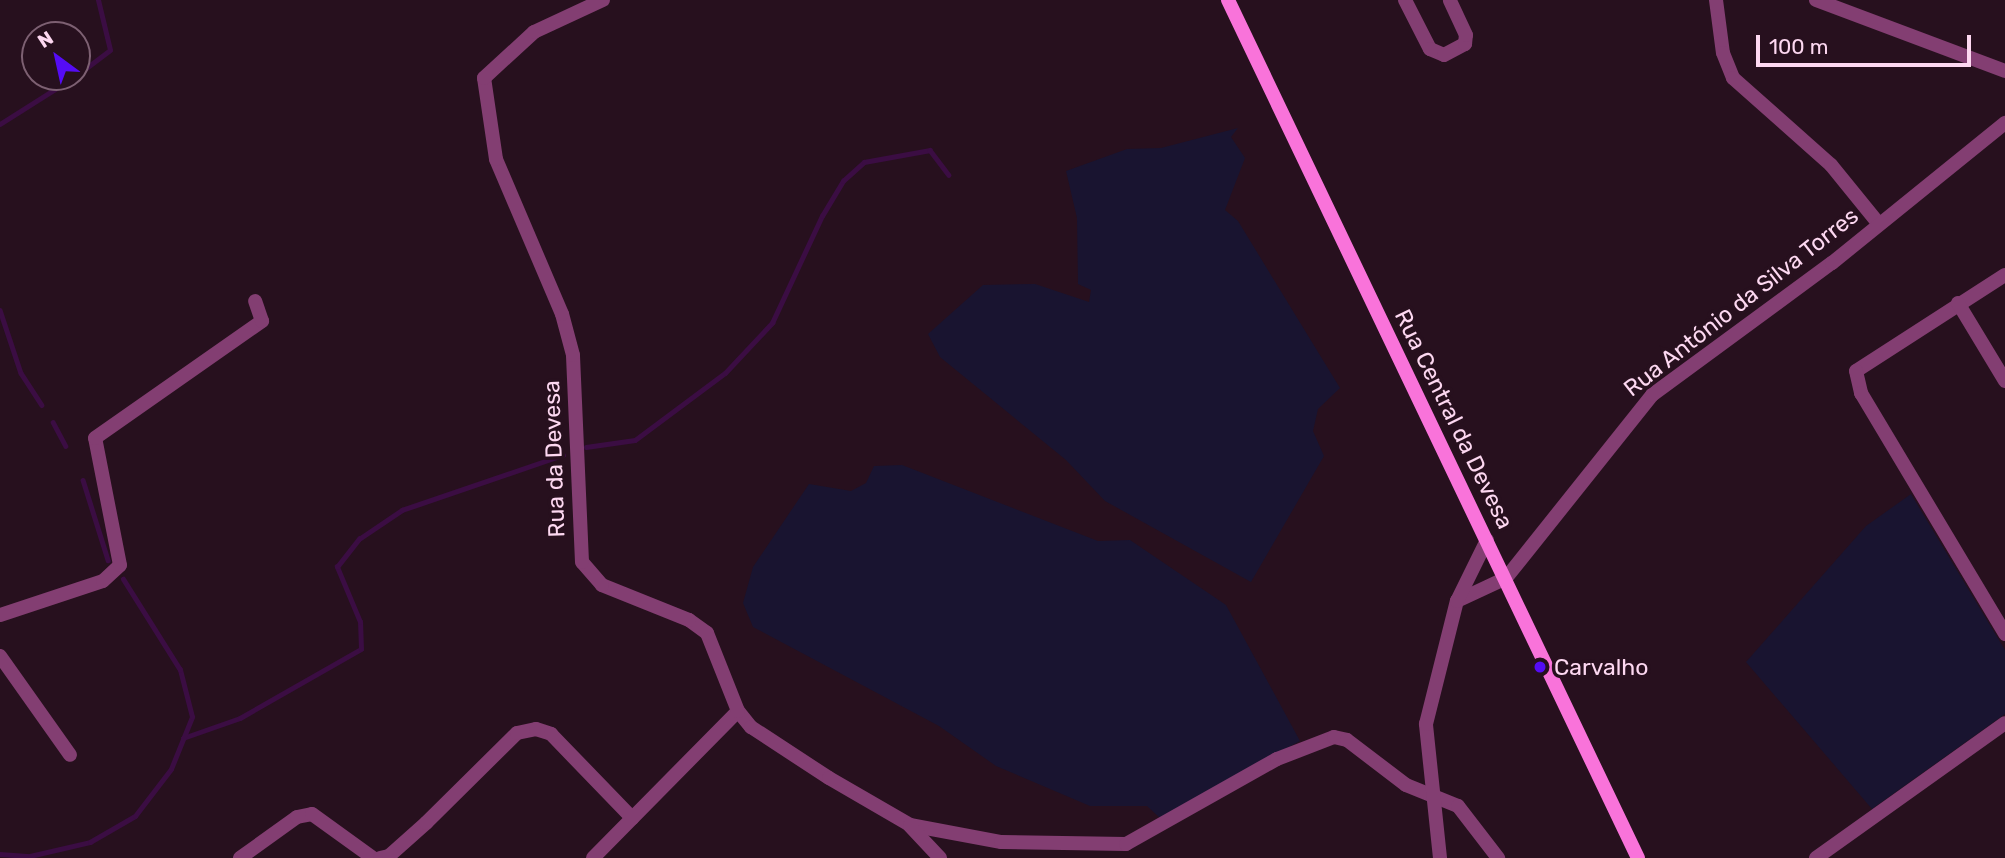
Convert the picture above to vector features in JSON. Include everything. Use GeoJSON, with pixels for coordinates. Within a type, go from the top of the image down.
{"type":"FeatureCollection","features":[{"type":"Feature","properties":{"kind":"main road","name":"Rua Central da Devesa"},"geometry":{"type":"LineString","coordinates":[[1228,0],[1638,858]]}},
{"type":"Feature","properties":{"kind":"street","name":"Rua da Devesa"},"geometry":{"type":"LineString","coordinates":[[603,0],[534,32],[484,78],[496,159],[562,314],[573,355],[582,562],[602,585],[689,620],[707,633],[738,711]]}},
{"type":"Feature","properties":{"kind":"street"},"geometry":{"type":"LineString","coordinates":[[1405,0],[1430,49],[1444,55],[1465,44],[1466,35],[1450,0]]}},
{"type":"Feature","properties":{"kind":"street"},"geometry":{"type":"LineString","coordinates":[[1716,0],[1723,53],[1734,78],[1832,165],[1879,223]]}},
{"type":"Feature","properties":{"kind":"street"},"geometry":{"type":"LineString","coordinates":[[1816,0],[2005,71]]}},
{"type":"Feature","properties":{"kind":"street","name":"Rua António da Silva Torres"},"geometry":{"type":"LineString","coordinates":[[1506,578],[1652,395],[1879,223],[2005,122]]}},
{"type":"Feature","properties":{"kind":"street"},"geometry":{"type":"LineString","coordinates":[[2005,275],[1861,363],[1856,383],[2005,634]]}},
{"type":"Feature","properties":{"kind":"street"},"geometry":{"type":"LineString","coordinates":[[0,615],[103,581],[120,565],[95,438],[262,321],[255,301]]}},
{"type":"Feature","properties":{"kind":"street"},"geometry":{"type":"LineString","coordinates":[[1958,303],[2005,381]]}},
{"type":"Feature","properties":{"kind":"street"},"geometry":{"type":"LineString","coordinates":[[1440,858],[1430,792],[1426,724],[1457,601],[1487,540]]}},
{"type":"Feature","properties":{"kind":"street"},"geometry":{"type":"LineString","coordinates":[[1457,601],[1506,578]]}},
{"type":"Feature","properties":{"kind":"street"},"geometry":{"type":"LineString","coordinates":[[0,656],[70,755]]}},
{"type":"Feature","properties":{"kind":"street"},"geometry":{"type":"LineString","coordinates":[[593,858],[738,711],[751,727],[806,764],[909,825],[940,858]]}},
{"type":"Feature","properties":{"kind":"street"},"geometry":{"type":"LineString","coordinates":[[1816,858],[2005,723]]}},
{"type":"Feature","properties":{"kind":"street"},"geometry":{"type":"LineString","coordinates":[[380,858],[389,856],[517,733],[536,729],[551,734],[632,818]]}},
{"type":"Feature","properties":{"kind":"street"},"geometry":{"type":"LineString","coordinates":[[909,825],[1001,842],[1126,844],[1277,759],[1334,737],[1347,740],[1406,785],[1430,792],[1458,806],[1498,858]]}},
{"type":"Feature","properties":{"kind":"street"},"geometry":{"type":"LineString","coordinates":[[240,858],[297,817],[312,814],[373,858]]}},
{"type":"Feature","properties":{"kind":"shaded area"},"geometry":{"type":"Polygon","coordinates":[[[1238,128],[1231,137],[1245,158],[1225,210],[1238,221],[1340,388],[1318,409],[1313,431],[1324,456],[1251,582],[1105,501],[1066,460],[940,357],[928,334],[983,285],[1035,284],[1089,302],[1091,290],[1078,284],[1077,218],[1066,171],[1127,149],[1161,148],[1238,128]]]}},
{"type":"Feature","properties":{"kind":"shaded area"},"geometry":{"type":"Polygon","coordinates":[[[902,465],[1098,541],[1130,540],[1226,605],[1300,741],[1160,818],[1147,806],[1090,806],[996,766],[939,726],[753,627],[743,603],[753,567],[809,484],[851,491],[866,483],[874,466],[902,465]]]}},
{"type":"Feature","properties":{"kind":"shaded area"},"geometry":{"type":"Polygon","coordinates":[[[1911,494],[2005,650],[2005,714],[1872,809],[1746,662],[1866,526],[1911,494]]]}},
{"type":"Feature","properties":{"kind":"waterway"},"geometry":{"type":"LineString","coordinates":[[91,64],[110,50],[98,0]]}},
{"type":"Feature","properties":{"kind":"waterway"},"geometry":{"type":"LineString","coordinates":[[0,124],[52,91]]}},
{"type":"Feature","properties":{"kind":"waterway"},"geometry":{"type":"LineString","coordinates":[[586,447],[635,440],[725,373],[772,323],[822,216],[843,181],[864,162],[930,150],[949,175]]}},
{"type":"Feature","properties":{"kind":"waterway"},"geometry":{"type":"LineString","coordinates":[[0,310],[21,373],[42,405]]}},
{"type":"Feature","properties":{"kind":"waterway"},"geometry":{"type":"LineString","coordinates":[[53,422],[66,446]]}},
{"type":"Feature","properties":{"kind":"waterway"},"geometry":{"type":"LineString","coordinates":[[183,738],[240,718],[361,649],[360,622],[337,567],[359,539],[402,510],[563,455]]}},
{"type":"Feature","properties":{"kind":"waterway"},"geometry":{"type":"LineString","coordinates":[[83,480],[108,560]]}},
{"type":"Feature","properties":{"kind":"waterway"},"geometry":{"type":"LineString","coordinates":[[0,854],[30,856],[90,842],[135,816],[171,769],[192,717],[180,670],[123,579]]}},
{"type":"Feature","properties":{"kind":"place","name":"Carvalho"},"geometry":{"type":"Point","coordinates":[1540,667]}}]}
